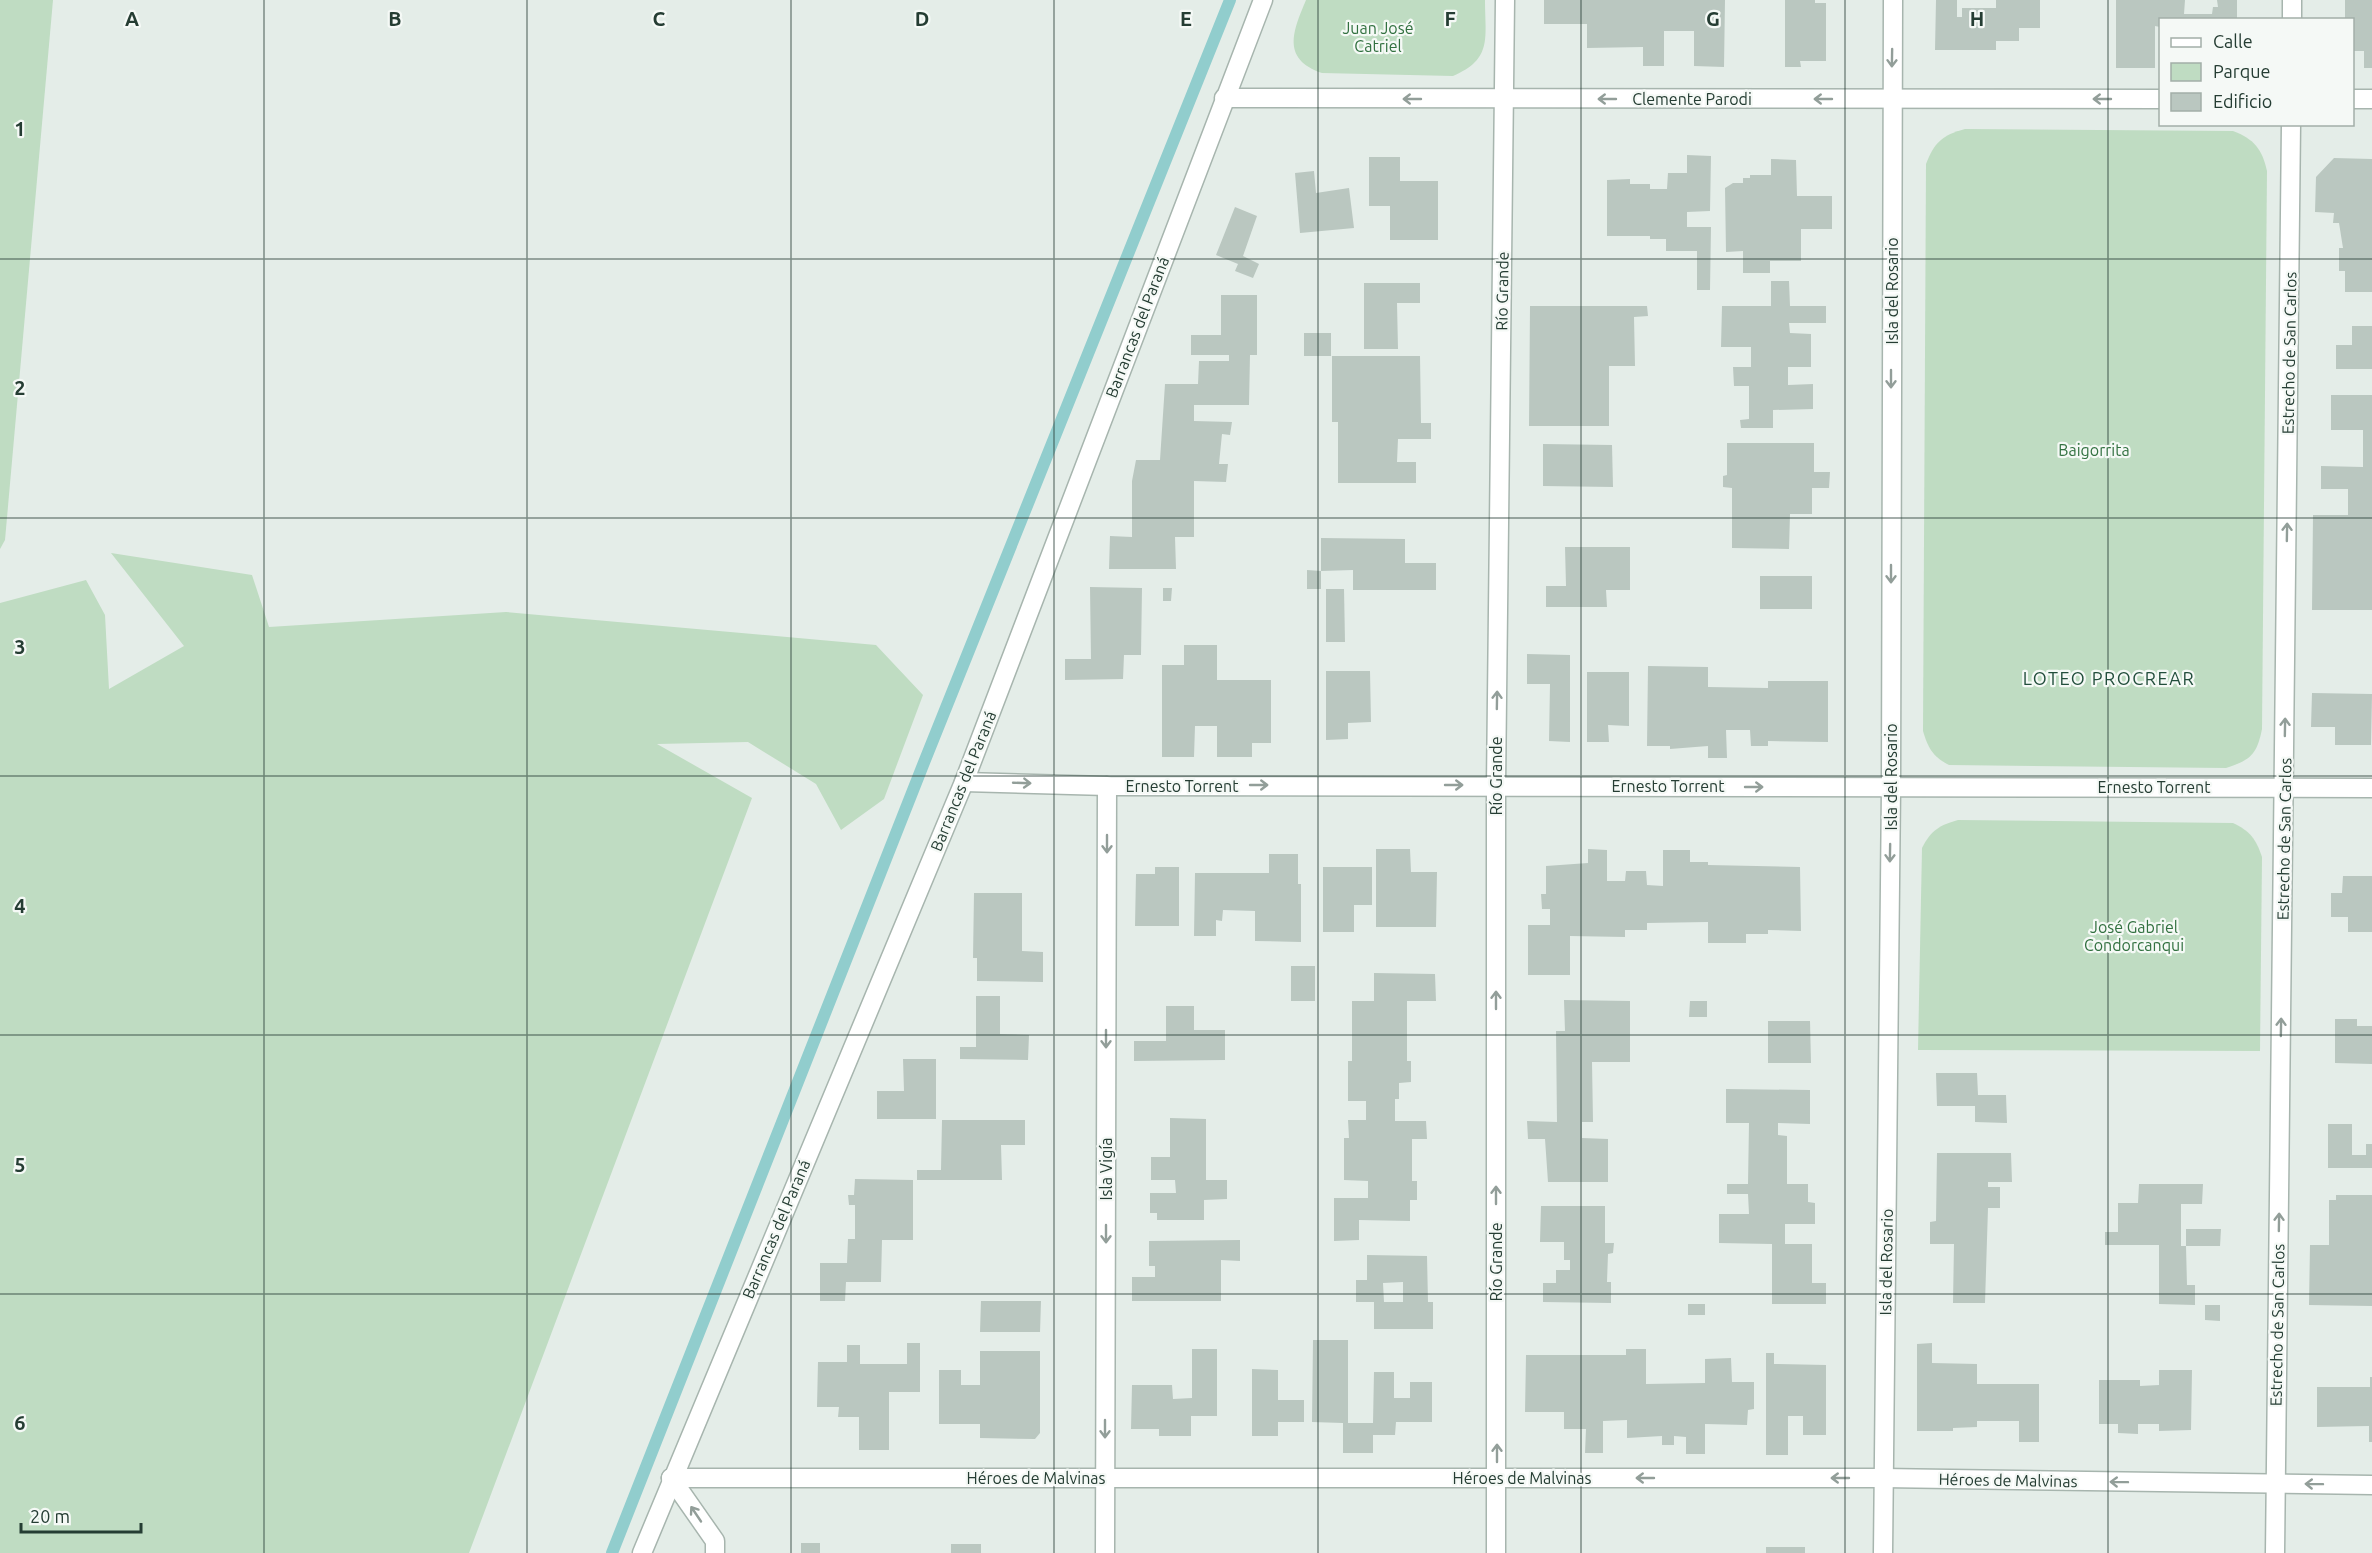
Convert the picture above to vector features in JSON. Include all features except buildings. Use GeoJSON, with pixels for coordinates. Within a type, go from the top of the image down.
{"type":"FeatureCollection","features":[{"type":"Feature","properties":{"kind":"street","name":"Barrancas del Paraná"},"geometry":{"type":"LineString","coordinates":[[642,1553],[671,1478],[964,782],[1263,0]]}},
{"type":"Feature","properties":{"kind":"street","name":"Río Grande"},"geometry":{"type":"LineString","coordinates":[[1496,1553],[1496,785],[1505,0]]}},
{"type":"Feature","properties":{"kind":"street","name":"Isla del Rosario"},"geometry":{"type":"LineString","coordinates":[[1883,1553],[1891,788],[1893,0]]}},
{"type":"Feature","properties":{"kind":"street"},"geometry":{"type":"LineString","coordinates":[[2292,0],[2292,18]]}},
{"type":"Feature","properties":{"kind":"street","name":"Clemente Parodi"},"geometry":{"type":"LineString","coordinates":[[1224,98],[2159,99]]}},
{"type":"Feature","properties":{"kind":"street"},"geometry":{"type":"LineString","coordinates":[[2354,99],[2372,99]]}},
{"type":"Feature","properties":{"kind":"street","name":"Estrecho de San Carlos"},"geometry":{"type":"LineString","coordinates":[[2275,1553],[2291,126]]}},
{"type":"Feature","properties":{"kind":"street","name":"Ernesto Torrent"},"geometry":{"type":"LineString","coordinates":[[964,782],[1107,786],[2372,788]]}},
{"type":"Feature","properties":{"kind":"street","name":"Isla Vigía"},"geometry":{"type":"LineString","coordinates":[[1104,1553],[1107,786]]}},
{"type":"Feature","properties":{"kind":"street"},"geometry":{"type":"LineString","coordinates":[[671,1478],[715,1541],[715,1553]]}},
{"type":"Feature","properties":{"kind":"street","name":"Héroes de Malvinas"},"geometry":{"type":"LineString","coordinates":[[671,1478],[1883,1478],[2372,1485]]}},
{"type":"Feature","properties":{"kind":"green space"},"geometry":{"type":"Polygon","coordinates":[[[0,0],[53,0],[5,540],[0,549],[0,0]]]}},
{"type":"Feature","properties":{"kind":"green space","name":"Juan José Catriel"},"geometry":{"type":"Polygon","coordinates":[[[1306,0],[1485,0],[1484,46],[1475,62],[1453,76],[1322,73],[1300,60],[1295,52],[1297,23],[1306,0]]]}},
{"type":"Feature","properties":{"kind":"green space","name":"Baigorrita"},"geometry":{"type":"Polygon","coordinates":[[[1965,129],[2233,131],[2252,141],[2263,157],[2267,171],[2262,729],[2258,745],[2252,755],[2235,765],[2226,768],[1949,765],[1935,755],[1927,742],[1923,731],[1926,164],[1940,141],[1950,134],[1965,129]]]}},
{"type":"Feature","properties":{"kind":"green space"},"geometry":{"type":"Polygon","coordinates":[[[111,553],[252,575],[269,627],[506,612],[876,645],[923,695],[884,799],[841,830],[816,784],[748,742],[657,744],[752,798],[469,1553],[0,1553],[0,603],[86,580],[105,615],[109,689],[184,646],[111,553]]]}},
{"type":"Feature","properties":{"kind":"green space","name":"José Gabriel Condorcanqui"},"geometry":{"type":"Polygon","coordinates":[[[1958,820],[2233,823],[2244,829],[2255,840],[2262,857],[2260,1051],[1918,1050],[1922,848],[1937,829],[1958,820]]]}},
{"type":"Feature","properties":{"kind":"waterway"},"geometry":{"type":"LineString","coordinates":[[612,1553],[923,765],[1230,0]]}},
{"type":"Feature","properties":{"kind":"district","name":"LOTEO PROCREAR"},"geometry":{"type":"Point","coordinates":[2109,679]}}]}
